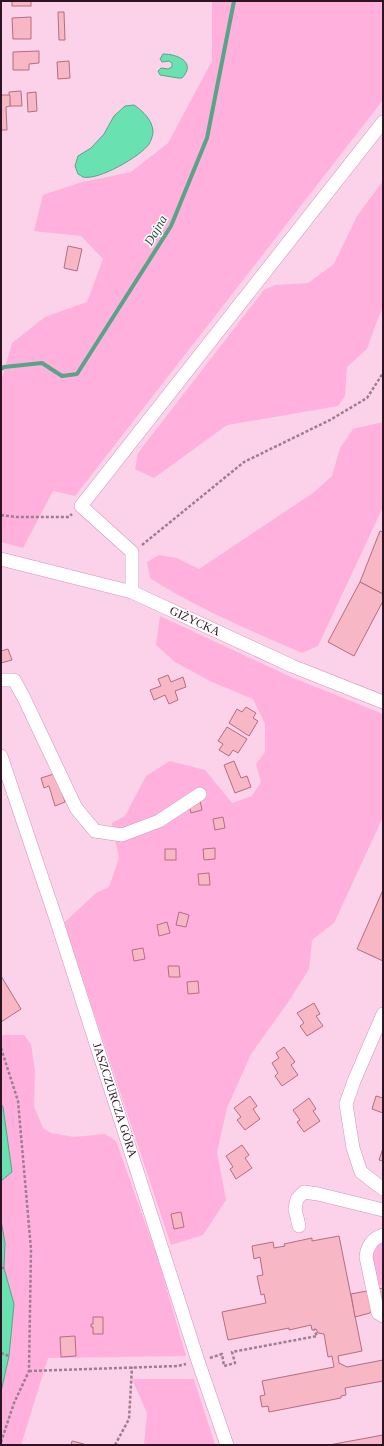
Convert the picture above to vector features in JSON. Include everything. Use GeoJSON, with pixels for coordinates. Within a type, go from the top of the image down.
{"type":"FeatureCollection","features":[{"type":"Feature","properties":{"kind":"street"},"geometry":{"type":"LineString","coordinates":[[132,592],[132,552],[81,506],[383,122]]}},
{"type":"Feature","properties":{"kind":"street","name":"GIŻYCKA"},"geometry":{"type":"LineString","coordinates":[[1,559],[132,592],[292,666],[383,702]]}},
{"type":"Feature","properties":{"kind":"street"},"geometry":{"type":"LineString","coordinates":[[1,680],[14,680],[76,808],[95,831],[122,835],[159,821],[200,794]]}},
{"type":"Feature","properties":{"kind":"street","name":"JASZCZURCZA GÓRA"},"geometry":{"type":"LineString","coordinates":[[1,756],[57,922],[198,1361],[227,1445]]}},
{"type":"Feature","properties":{"kind":"street"},"geometry":{"type":"LineString","coordinates":[[383,1014],[354,1081],[346,1104],[353,1148],[361,1172],[383,1189]]}},
{"type":"Feature","properties":{"kind":"street"},"geometry":{"type":"LineString","coordinates":[[300,1226],[295,1209],[297,1199],[304,1192],[383,1210]]}},
{"type":"Feature","properties":{"kind":"street"},"geometry":{"type":"LineString","coordinates":[[383,1235],[372,1241],[367,1249],[366,1257],[378,1313],[383,1316]]}},
{"type":"Feature","properties":{"kind":"path"},"geometry":{"type":"LineString","coordinates":[[132,552],[244,462],[330,420],[367,398],[383,373]]}},
{"type":"Feature","properties":{"kind":"path"},"geometry":{"type":"LineString","coordinates":[[1,515],[16,517],[69,517],[81,506]]}},
{"type":"Feature","properties":{"kind":"path"},"geometry":{"type":"LineString","coordinates":[[1,1048],[18,1101],[31,1249],[29,1370],[14,1403],[1,1442]]}},
{"type":"Feature","properties":{"kind":"path"},"geometry":{"type":"LineString","coordinates":[[213,1357],[222,1354],[224,1366],[235,1363],[232,1352],[316,1336],[314,1329]]}},
{"type":"Feature","properties":{"kind":"path"},"geometry":{"type":"LineString","coordinates":[[1,1353],[8,1356]]}},
{"type":"Feature","properties":{"kind":"path"},"geometry":{"type":"LineString","coordinates":[[29,1370],[178,1366]]}},
{"type":"Feature","properties":{"kind":"path"},"geometry":{"type":"LineString","coordinates":[[115,1445],[129,1418],[132,1367]]}},
{"type":"Feature","properties":{"kind":"shaded area"},"geometry":{"type":"Polygon","coordinates":[[[212,1],[383,1],[383,100],[75,496],[53,491],[23,548],[1,542],[1,381],[12,343],[45,317],[87,302],[103,259],[81,236],[34,231],[43,195],[79,183],[131,172],[168,143],[212,61],[212,1]]]}},
{"type":"Feature","properties":{"kind":"shaded area"},"geometry":{"type":"Polygon","coordinates":[[[163,54],[179,57],[186,63],[186,72],[182,78],[160,75],[158,71],[161,68],[168,69],[172,67],[172,63],[169,61],[162,62],[160,59],[163,54]]]}},
{"type":"Feature","properties":{"kind":"shaded area"},"geometry":{"type":"Polygon","coordinates":[[[134,105],[144,113],[153,128],[153,133],[149,144],[129,161],[99,175],[83,177],[78,174],[75,166],[78,156],[91,148],[104,134],[114,116],[125,106],[134,105]]]}},
{"type":"Feature","properties":{"kind":"shaded area"},"geometry":{"type":"Polygon","coordinates":[[[383,181],[383,308],[367,349],[347,367],[345,396],[338,406],[227,425],[154,478],[135,469],[138,453],[264,290],[275,285],[308,283],[334,264],[357,216],[383,181]]]}},
{"type":"Feature","properties":{"kind":"shaded area"},"geometry":{"type":"Polygon","coordinates":[[[383,422],[383,507],[318,646],[302,653],[205,609],[150,578],[147,562],[159,555],[177,558],[199,569],[313,493],[332,476],[340,448],[353,429],[383,422]]]}},
{"type":"Feature","properties":{"kind":"shaded area"},"geometry":{"type":"Polygon","coordinates":[[[160,616],[291,677],[383,714],[383,817],[334,923],[312,940],[309,969],[289,1001],[251,1054],[227,1108],[217,1152],[226,1200],[203,1235],[171,1245],[64,923],[96,893],[109,887],[119,858],[112,823],[125,816],[146,776],[170,761],[205,770],[232,803],[252,796],[261,782],[256,764],[265,752],[265,724],[253,699],[212,682],[175,662],[156,645],[160,616]]]}},
{"type":"Feature","properties":{"kind":"shaded area"},"geometry":{"type":"Polygon","coordinates":[[[1,1035],[24,1035],[31,1044],[35,1071],[34,1107],[43,1128],[51,1133],[74,1137],[105,1134],[116,1141],[158,1259],[186,1356],[48,1358],[21,1445],[1,1445],[1,1392],[9,1356],[14,1304],[4,1268],[5,1243],[1,1220],[1,1181],[12,1172],[3,1107],[1,1104],[1,1035]]]}},
{"type":"Feature","properties":{"kind":"shaded area"},"geometry":{"type":"Polygon","coordinates":[[[1,1104],[3,1107],[12,1172],[1,1181],[1,1104]]]}},
{"type":"Feature","properties":{"kind":"shaded area"},"geometry":{"type":"Polygon","coordinates":[[[1,1220],[5,1243],[4,1268],[14,1304],[9,1356],[1,1392],[1,1220]]]}},
{"type":"Feature","properties":{"kind":"shaded area"},"geometry":{"type":"Polygon","coordinates":[[[383,1242],[383,1285],[377,1286],[372,1262],[374,1251],[383,1242]]]}},
{"type":"Feature","properties":{"kind":"shaded area"},"geometry":{"type":"Polygon","coordinates":[[[132,1379],[194,1379],[215,1445],[144,1445],[147,1413],[132,1379]]]}},
{"type":"Feature","properties":{"kind":"building"},"geometry":{"type":"Polygon","coordinates":[[[12,1],[31,1],[31,6],[12,6],[12,1]]]}},
{"type":"Feature","properties":{"kind":"building"},"geometry":{"type":"Polygon","coordinates":[[[58,12],[64,12],[65,40],[59,40],[58,12]]]}},
{"type":"Feature","properties":{"kind":"building"},"geometry":{"type":"Polygon","coordinates":[[[31,17],[31,39],[13,39],[12,18],[31,17]]]}},
{"type":"Feature","properties":{"kind":"building"},"geometry":{"type":"Polygon","coordinates":[[[39,51],[39,63],[29,64],[29,70],[13,70],[13,52],[39,51]]]}},
{"type":"Feature","properties":{"kind":"building"},"geometry":{"type":"Polygon","coordinates":[[[69,61],[70,78],[58,79],[57,62],[69,61]]]}},
{"type":"Feature","properties":{"kind":"building"},"geometry":{"type":"Polygon","coordinates":[[[21,91],[22,106],[10,106],[9,92],[21,91]]]}},
{"type":"Feature","properties":{"kind":"building"},"geometry":{"type":"Polygon","coordinates":[[[36,92],[37,111],[28,112],[27,93],[36,92]]]}},
{"type":"Feature","properties":{"kind":"building"},"geometry":{"type":"Polygon","coordinates":[[[1,95],[10,95],[10,106],[6,107],[7,130],[1,130],[1,95]]]}},
{"type":"Feature","properties":{"kind":"building"},"geometry":{"type":"Polygon","coordinates":[[[68,246],[82,249],[77,271],[64,268],[68,246]]]}},
{"type":"Feature","properties":{"kind":"building"},"geometry":{"type":"Polygon","coordinates":[[[380,531],[383,532],[383,594],[360,582],[380,531]]]}},
{"type":"Feature","properties":{"kind":"building"},"geometry":{"type":"Polygon","coordinates":[[[360,582],[383,594],[383,601],[354,656],[328,642],[360,582]]]}},
{"type":"Feature","properties":{"kind":"building"},"geometry":{"type":"Polygon","coordinates":[[[8,649],[12,660],[1,663],[1,651],[8,649]]]}},
{"type":"Feature","properties":{"kind":"building"},"geometry":{"type":"Polygon","coordinates":[[[168,675],[171,682],[183,677],[186,687],[175,691],[178,700],[169,704],[165,695],[154,700],[150,690],[161,686],[158,679],[168,675]]]}},
{"type":"Feature","properties":{"kind":"building"},"geometry":{"type":"Polygon","coordinates":[[[246,707],[256,713],[253,718],[258,721],[249,736],[229,723],[237,709],[242,712],[246,707]]]}},
{"type":"Feature","properties":{"kind":"building"},"geometry":{"type":"Polygon","coordinates":[[[227,727],[247,739],[238,753],[233,750],[229,756],[219,750],[223,744],[218,741],[227,727]]]}},
{"type":"Feature","properties":{"kind":"building"},"geometry":{"type":"Polygon","coordinates":[[[234,761],[241,778],[247,776],[251,787],[235,793],[224,765],[234,761]]]}},
{"type":"Feature","properties":{"kind":"building"},"geometry":{"type":"Polygon","coordinates":[[[57,773],[65,802],[55,806],[49,786],[44,788],[41,778],[57,773]]]}},
{"type":"Feature","properties":{"kind":"building"},"geometry":{"type":"Polygon","coordinates":[[[200,800],[202,810],[191,813],[188,802],[200,800]]]}},
{"type":"Feature","properties":{"kind":"building"},"geometry":{"type":"Polygon","coordinates":[[[223,817],[225,828],[215,830],[213,819],[223,817]]]}},
{"type":"Feature","properties":{"kind":"building"},"geometry":{"type":"Polygon","coordinates":[[[215,848],[215,859],[204,860],[203,849],[215,848]]]}},
{"type":"Feature","properties":{"kind":"building"},"geometry":{"type":"Polygon","coordinates":[[[165,849],[176,849],[176,860],[165,860],[165,849]]]}},
{"type":"Feature","properties":{"kind":"building"},"geometry":{"type":"Polygon","coordinates":[[[209,873],[210,885],[199,885],[198,874],[209,873]]]}},
{"type":"Feature","properties":{"kind":"building"},"geometry":{"type":"Polygon","coordinates":[[[383,890],[383,961],[357,949],[383,890]]]}},
{"type":"Feature","properties":{"kind":"building"},"geometry":{"type":"Polygon","coordinates":[[[179,912],[189,915],[186,927],[176,925],[179,912]]]}},
{"type":"Feature","properties":{"kind":"building"},"geometry":{"type":"Polygon","coordinates":[[[167,922],[170,933],[159,936],[157,925],[167,922]]]}},
{"type":"Feature","properties":{"kind":"building"},"geometry":{"type":"Polygon","coordinates":[[[143,948],[145,959],[134,961],[132,950],[143,948]]]}},
{"type":"Feature","properties":{"kind":"building"},"geometry":{"type":"Polygon","coordinates":[[[168,966],[179,966],[180,977],[169,977],[168,966]]]}},
{"type":"Feature","properties":{"kind":"building"},"geometry":{"type":"Polygon","coordinates":[[[1,976],[21,1009],[1,1022],[1,976]]]}},
{"type":"Feature","properties":{"kind":"building"},"geometry":{"type":"Polygon","coordinates":[[[198,981],[199,993],[188,994],[187,982],[198,981]]]}},
{"type":"Feature","properties":{"kind":"building"},"geometry":{"type":"Polygon","coordinates":[[[314,1003],[320,1014],[316,1016],[323,1026],[307,1036],[300,1026],[304,1023],[297,1013],[314,1003]]]}},
{"type":"Feature","properties":{"kind":"building"},"geometry":{"type":"Polygon","coordinates":[[[284,1047],[295,1062],[291,1065],[298,1075],[282,1086],[275,1076],[278,1073],[272,1063],[279,1058],[276,1053],[284,1047]]]}},
{"type":"Feature","properties":{"kind":"building"},"geometry":{"type":"Polygon","coordinates":[[[250,1096],[257,1106],[253,1109],[260,1119],[245,1130],[237,1120],[241,1117],[234,1108],[250,1096]]]}},
{"type":"Feature","properties":{"kind":"building"},"geometry":{"type":"Polygon","coordinates":[[[376,1096],[383,1098],[383,1113],[372,1109],[376,1096]]]}},
{"type":"Feature","properties":{"kind":"building"},"geometry":{"type":"Polygon","coordinates":[[[309,1098],[316,1109],[313,1111],[320,1121],[304,1132],[297,1122],[300,1120],[293,1110],[309,1098]]]}},
{"type":"Feature","properties":{"kind":"building"},"geometry":{"type":"Polygon","coordinates":[[[242,1145],[249,1155],[245,1158],[252,1168],[236,1179],[230,1169],[233,1167],[226,1156],[242,1145]]]}},
{"type":"Feature","properties":{"kind":"building"},"geometry":{"type":"Polygon","coordinates":[[[383,1148],[383,1161],[379,1160],[383,1148]]]}},
{"type":"Feature","properties":{"kind":"building"},"geometry":{"type":"Polygon","coordinates":[[[181,1212],[184,1227],[174,1229],[171,1214],[181,1212]]]}},
{"type":"Feature","properties":{"kind":"building"},"geometry":{"type":"Polygon","coordinates":[[[339,1236],[362,1351],[338,1356],[339,1363],[347,1367],[383,1360],[383,1381],[345,1388],[346,1395],[341,1396],[341,1398],[269,1412],[268,1406],[262,1407],[260,1396],[265,1395],[262,1381],[334,1367],[332,1356],[328,1357],[324,1334],[318,1333],[316,1329],[312,1330],[311,1325],[228,1340],[222,1312],[266,1303],[264,1294],[261,1295],[257,1276],[263,1275],[260,1257],[254,1259],[252,1246],[273,1242],[274,1248],[285,1246],[284,1244],[312,1238],[312,1241],[339,1236]]]}},
{"type":"Feature","properties":{"kind":"building"},"geometry":{"type":"Polygon","coordinates":[[[383,1288],[383,1297],[370,1313],[355,1317],[351,1294],[383,1288]]]}},
{"type":"Feature","properties":{"kind":"building"},"geometry":{"type":"Polygon","coordinates":[[[93,1317],[103,1317],[103,1334],[93,1334],[93,1327],[91,1327],[91,1324],[93,1324],[93,1317]]]}},
{"type":"Feature","properties":{"kind":"building"},"geometry":{"type":"Polygon","coordinates":[[[75,1336],[76,1356],[61,1357],[60,1337],[75,1336]]]}},
{"type":"Feature","properties":{"kind":"building"},"geometry":{"type":"Polygon","coordinates":[[[383,1435],[383,1445],[329,1445],[383,1435]]]}},
{"type":"Feature","properties":{"kind":"building"},"geometry":{"type":"Polygon","coordinates":[[[72,1441],[84,1444],[84,1445],[71,1445],[72,1441]]]}},
{"type":"Feature","properties":{"kind":"waterway","name":"Dajna"},"geometry":{"type":"LineString","coordinates":[[1,369],[4,367],[42,363],[62,376],[77,374],[171,226],[207,138],[234,1]]}}]}
